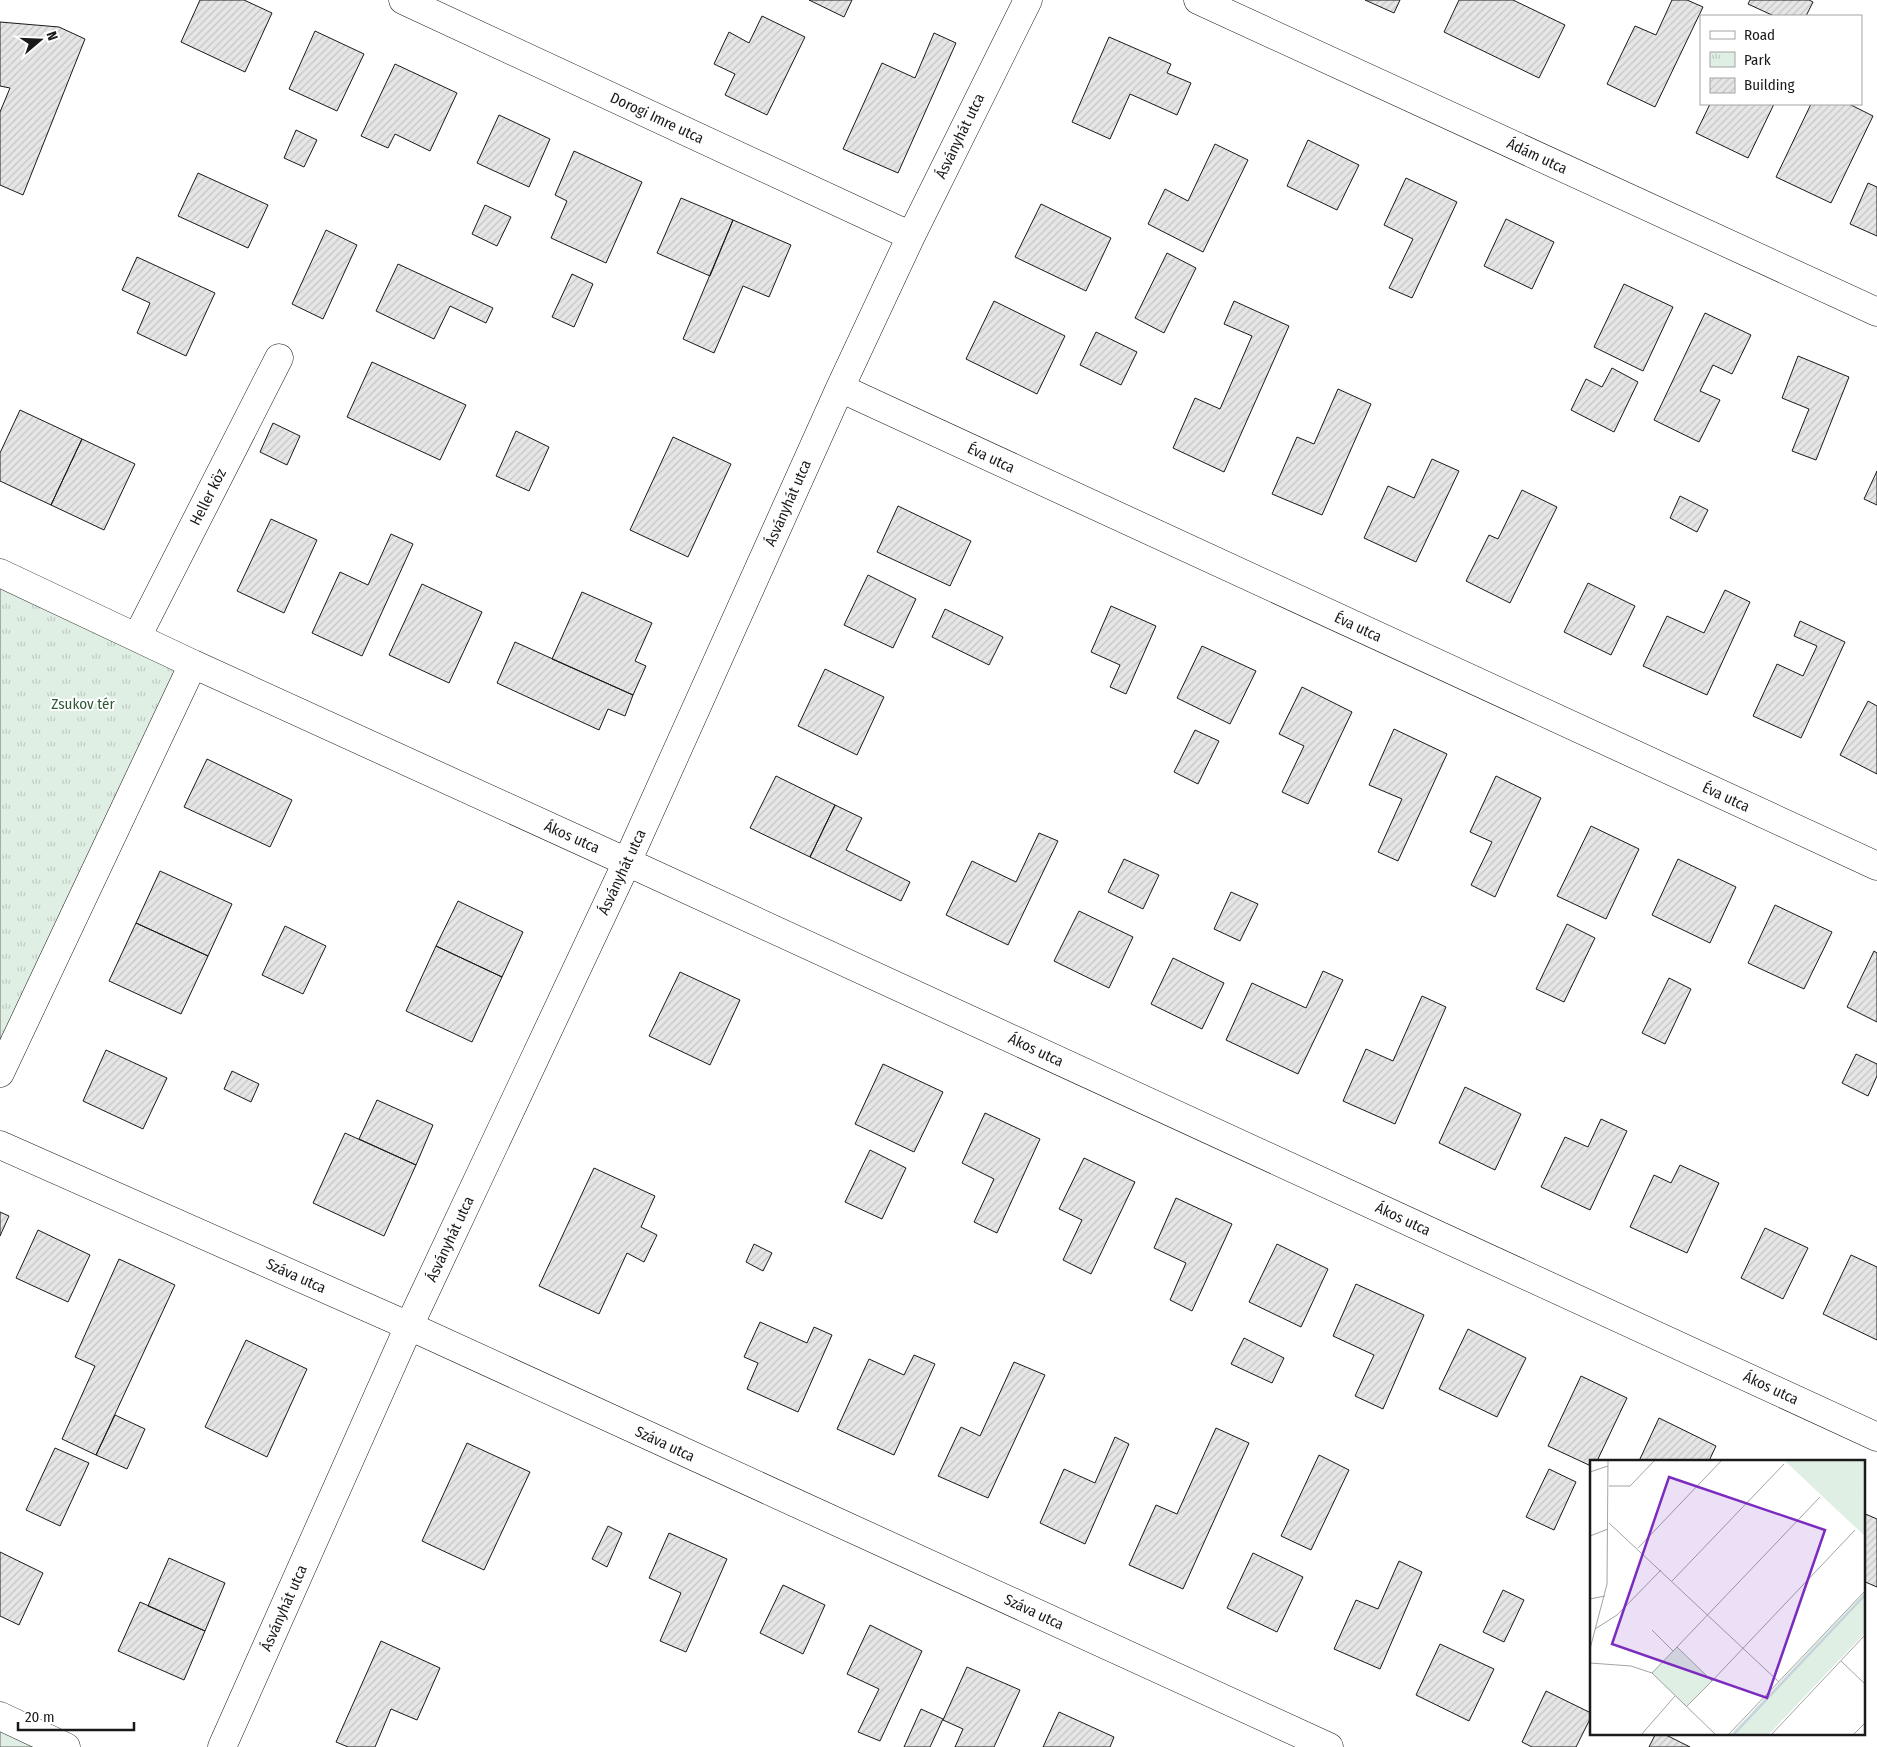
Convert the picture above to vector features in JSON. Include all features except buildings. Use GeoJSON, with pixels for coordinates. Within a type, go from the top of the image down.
{"type":"FeatureCollection","features":[{"type":"Feature","properties":{"kind":"street","name":"Dorogi Imre utca"},"geometry":{"type":"LineString","coordinates":[[403,0],[911,236]]}},
{"type":"Feature","properties":{"kind":"street","name":"Ásványhát utca"},"geometry":{"type":"LineString","coordinates":[[222,1747],[409,1326],[628,862],[840,388],[911,236],[1028,0]]}},
{"type":"Feature","properties":{"kind":"street","name":"Ádám utca"},"geometry":{"type":"LineString","coordinates":[[1198,0],[1877,312]]}},
{"type":"Feature","properties":{"kind":"street","name":"Heller köz"},"geometry":{"type":"LineString","coordinates":[[137,637],[278,358]]}},
{"type":"Feature","properties":{"kind":"street","name":"Éva utca"},"geometry":{"type":"LineString","coordinates":[[840,388],[1877,866]]}},
{"type":"Feature","properties":{"kind":"street"},"geometry":{"type":"LineString","coordinates":[[0,573],[193,664],[0,1073]]}},
{"type":"Feature","properties":{"kind":"street","name":"Ákos utca"},"geometry":{"type":"LineString","coordinates":[[193,664],[628,862],[1877,1437]]}},
{"type":"Feature","properties":{"kind":"street","name":"Száva utca"},"geometry":{"type":"LineString","coordinates":[[0,1145],[409,1326],[1329,1747]]}},
{"type":"Feature","properties":{"kind":"street"},"geometry":{"type":"LineString","coordinates":[[0,1716],[66,1747]]}},
{"type":"Feature","properties":{"kind":"green space","name":"Zsukov tér"},"geometry":{"type":"Polygon","coordinates":[[[0,573],[193,664],[0,1073],[0,573]]]}},
{"type":"Feature","properties":{"kind":"green space"},"geometry":{"type":"Polygon","coordinates":[[[0,1727],[45,1747],[0,1747],[0,1727]]]}}]}
